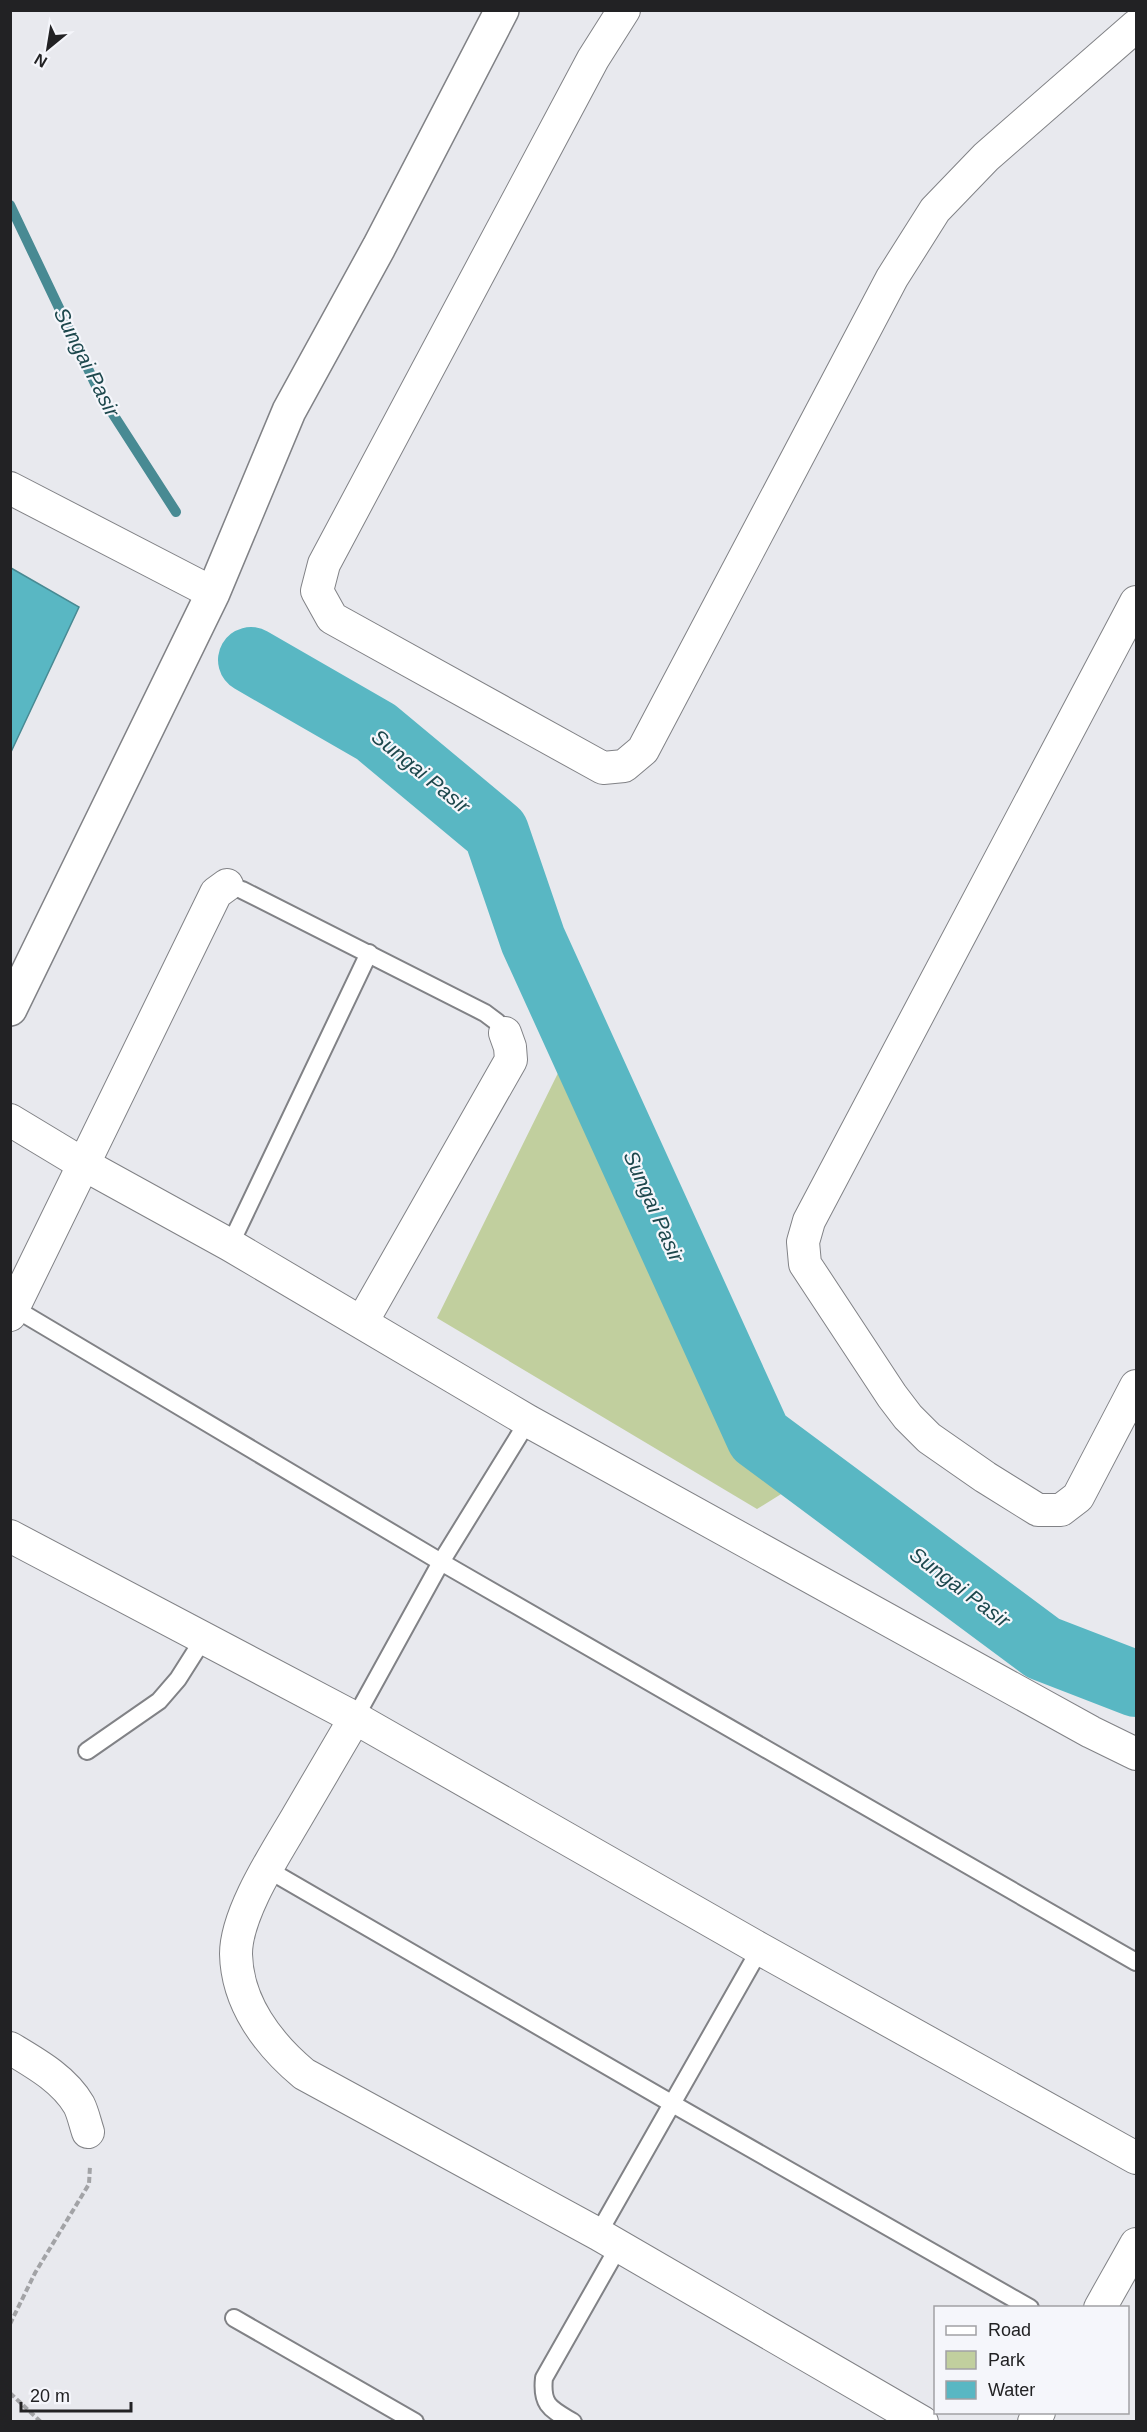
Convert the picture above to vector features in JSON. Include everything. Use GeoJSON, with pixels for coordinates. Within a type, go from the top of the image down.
{"type":"FeatureCollection","features":[{"type":"Feature","properties":{"kind":"street"},"geometry":{"type":"LineString","coordinates":[[10,1009],[213,593],[290,411],[379,247],[502,10]]}},
{"type":"Feature","properties":{"kind":"street"},"geometry":{"type":"LineString","coordinates":[[624,10],[593,59],[329,554],[317,591],[332,618],[603,768],[624,766],[643,750],[892,278],[935,210],[986,157],[1137,26]]}},
{"type":"Feature","properties":{"kind":"street"},"geometry":{"type":"LineString","coordinates":[[10,488],[213,593]]}},
{"type":"Feature","properties":{"kind":"street"},"geometry":{"type":"LineString","coordinates":[[1137,602],[809,1221],[804,1242],[806,1264],[908,1417],[929,1438],[984,1477],[1038,1510],[1061,1510],[1078,1497],[1137,1386]]}},
{"type":"Feature","properties":{"kind":"street"},"geometry":{"type":"LineString","coordinates":[[12,1311],[216,893],[227,885]]}},
{"type":"Feature","properties":{"kind":"street"},"geometry":{"type":"LineString","coordinates":[[362,1322],[511,1060],[510,1047],[505,1033]]}},
{"type":"Feature","properties":{"kind":"street"},"geometry":{"type":"LineString","coordinates":[[10,1120],[83,1164],[230,1245],[528,1421],[1091,1732],[1137,1754]]}},
{"type":"Feature","properties":{"kind":"street"},"geometry":{"type":"LineString","coordinates":[[10,1536],[355,1718],[760,1949],[1137,2158]]}},
{"type":"Feature","properties":{"kind":"street"},"geometry":{"type":"LineString","coordinates":[[355,1718],[267,1869],[239,1928],[238,1977],[262,2032],[283,2056],[304,2074],[608,2240],[922,2421]]}},
{"type":"Feature","properties":{"kind":"street"},"geometry":{"type":"LineString","coordinates":[[10,2048],[46,2070],[63,2087],[79,2105],[88,2132]]}},
{"type":"Feature","properties":{"kind":"street"},"geometry":{"type":"LineString","coordinates":[[1101,2306],[1137,2244]]}},
{"type":"Feature","properties":{"kind":"lane"},"geometry":{"type":"LineString","coordinates":[[227,885],[242,890],[369,953],[485,1013],[497,1022],[505,1033]]}},
{"type":"Feature","properties":{"kind":"lane"},"geometry":{"type":"LineString","coordinates":[[230,1245],[369,953]]}},
{"type":"Feature","properties":{"kind":"lane"},"geometry":{"type":"LineString","coordinates":[[12,1311],[441,1562],[1137,1962]]}},
{"type":"Feature","properties":{"kind":"lane"},"geometry":{"type":"LineString","coordinates":[[355,1718],[441,1562],[528,1421]]}},
{"type":"Feature","properties":{"kind":"lane"},"geometry":{"type":"LineString","coordinates":[[87,1751],[159,1701],[178,1679],[204,1638]]}},
{"type":"Feature","properties":{"kind":"lane"},"geometry":{"type":"LineString","coordinates":[[267,1869],[671,2103],[1028,2306]]}},
{"type":"Feature","properties":{"kind":"lane"},"geometry":{"type":"LineString","coordinates":[[573,2421],[549,2408],[542,2394],[544,2378],[671,2103],[760,1949]]}},
{"type":"Feature","properties":{"kind":"lane"},"geometry":{"type":"LineString","coordinates":[[234,2318],[415,2421]]}},
{"type":"Feature","properties":{"kind":"path"},"geometry":{"type":"LineString","coordinates":[[10,2324],[35,2273],[88,2184],[91,2159],[88,2132]]}},
{"type":"Feature","properties":{"kind":"path"},"geometry":{"type":"LineString","coordinates":[[10,2393],[40,2421]]}},
{"type":"Feature","properties":{"kind":"green space"},"geometry":{"type":"Polygon","coordinates":[[[559,1071],[756,1446],[802,1481],[757,1509],[437,1318],[559,1071]]]}},
{"type":"Feature","properties":{"kind":"water"},"geometry":{"type":"Polygon","coordinates":[[[11,568],[79,607],[11,752],[11,568]]]}},
{"type":"Feature","properties":{"kind":"waterway","name":"Sungai Pasir"},"geometry":{"type":"LineString","coordinates":[[10,205],[100,394],[176,512]]}},
{"type":"Feature","properties":{"kind":"waterway","name":"Sungai Pasir"},"geometry":{"type":"LineString","coordinates":[[251,660],[376,732],[496,832],[533,940],[759,1437],[1043,1648],[1136,1684]]}}]}
